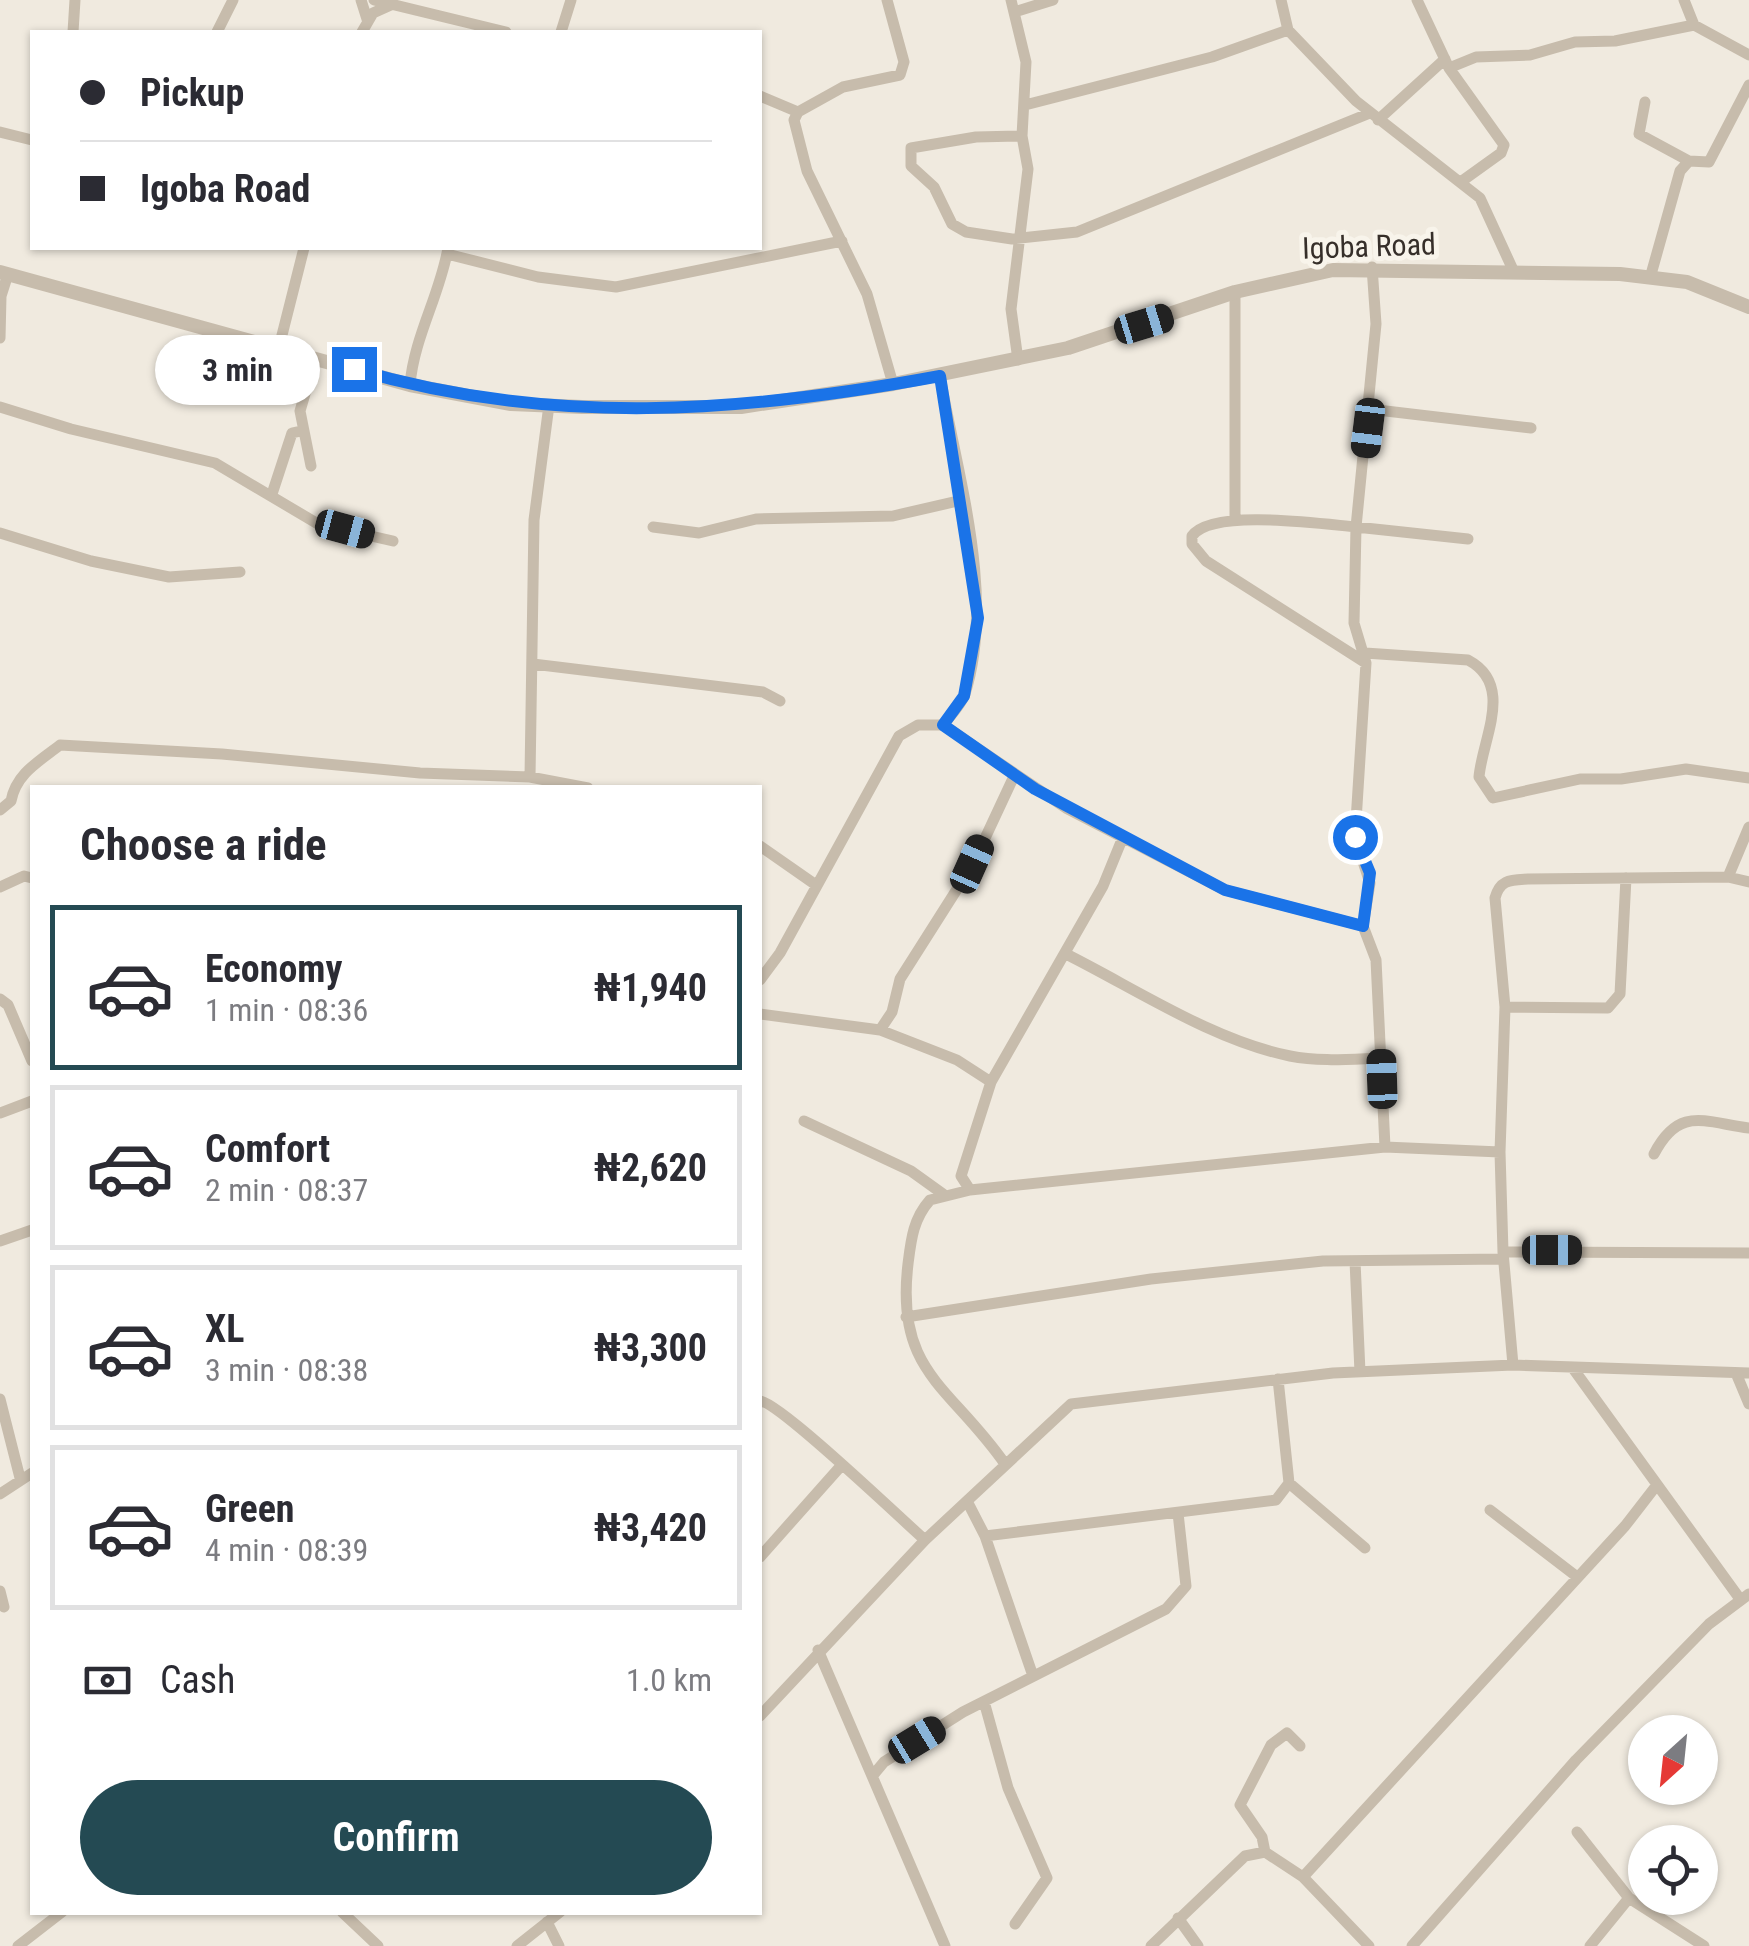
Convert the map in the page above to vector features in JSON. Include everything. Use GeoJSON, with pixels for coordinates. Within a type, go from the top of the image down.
{"type":"FeatureCollection","features":[{"type":"Feature","properties":{"kind":"street"},"geometry":{"type":"LineString","coordinates":[[74,30],[75,0]]}},
{"type":"Feature","properties":{"kind":"street"},"geometry":{"type":"LineString","coordinates":[[217,30],[233,0]]}},
{"type":"Feature","properties":{"kind":"street"},"geometry":{"type":"LineString","coordinates":[[361,0],[367,19],[363,30]]}},
{"type":"Feature","properties":{"kind":"street"},"geometry":{"type":"LineString","coordinates":[[374,0],[498,30]]}},
{"type":"Feature","properties":{"kind":"street"},"geometry":{"type":"LineString","coordinates":[[562,30],[570,0]]}},
{"type":"Feature","properties":{"kind":"street"},"geometry":{"type":"LineString","coordinates":[[887,0],[904,62],[900,74],[843,87],[798,112],[794,120],[807,171],[867,294],[881,355],[893,384]]}},
{"type":"Feature","properties":{"kind":"street"},"geometry":{"type":"LineString","coordinates":[[1018,360],[1011,309],[1028,168],[1022,136],[1026,62],[1013,6],[1053,0]]}},
{"type":"Feature","properties":{"kind":"street"},"geometry":{"type":"LineString","coordinates":[[1281,0],[1288,30],[1374,117],[1462,182],[1490,215],[1514,272]]}},
{"type":"Feature","properties":{"kind":"street"},"geometry":{"type":"LineString","coordinates":[[1416,0],[1447,63],[1504,145],[1501,152],[1462,182]]}},
{"type":"Feature","properties":{"kind":"street"},"geometry":{"type":"LineString","coordinates":[[1684,0],[1694,24],[1749,55]]}},
{"type":"Feature","properties":{"kind":"street"},"geometry":{"type":"LineString","coordinates":[[367,19],[393,4]]}},
{"type":"Feature","properties":{"kind":"street"},"geometry":{"type":"LineString","coordinates":[[1022,136],[976,137],[910,148],[911,166],[934,187],[952,224],[966,232],[1020,238],[1077,232],[1374,117],[1447,63],[1476,57],[1530,55],[1575,42],[1615,40],[1694,24]]}},
{"type":"Feature","properties":{"kind":"street"},"geometry":{"type":"LineString","coordinates":[[1025,106],[1212,58],[1288,30]]}},
{"type":"Feature","properties":{"kind":"street"},"geometry":{"type":"LineString","coordinates":[[1645,102],[1639,134],[1689,161],[1709,162],[1749,85]]}},
{"type":"Feature","properties":{"kind":"street"},"geometry":{"type":"LineString","coordinates":[[762,97],[798,112]]}},
{"type":"Feature","properties":{"kind":"street"},"geometry":{"type":"LineString","coordinates":[[0,132],[30,140]]}},
{"type":"Feature","properties":{"kind":"street"},"geometry":{"type":"LineString","coordinates":[[1650,278],[1670,198],[1680,170],[1689,161]]}},
{"type":"Feature","properties":{"kind":"street"},"geometry":{"type":"LineString","coordinates":[[410,385],[417,344],[448,251],[538,277],[616,287],[842,241]]}},
{"type":"Feature","properties":{"kind":"street"},"geometry":{"type":"LineString","coordinates":[[278,351],[303,250]]}},
{"type":"Feature","properties":{"kind":"street"},"geometry":{"type":"LineString","coordinates":[[1372,267],[1376,324],[1356,527],[1354,622],[1365,658],[1355,837],[1370,873],[1363,926],[1376,960],[1384,1147]]}},
{"type":"Feature","properties":{"kind":"street","name":"Igoba Road"},"geometry":{"type":"LineString","coordinates":[[4,273],[410,385],[512,404],[549,405],[742,407],[893,384],[1018,360],[1169,317],[1291,276],[1372,267],[1650,278],[1687,282],[1749,307]]}},
{"type":"Feature","properties":{"kind":"street"},"geometry":{"type":"LineString","coordinates":[[0,338],[4,273]]}},
{"type":"Feature","properties":{"kind":"street"},"geometry":{"type":"LineString","coordinates":[[1234,520],[1235,292]]}},
{"type":"Feature","properties":{"kind":"street"},"geometry":{"type":"LineString","coordinates":[[310,466],[310,448],[301,431],[300,410],[314,360]]}},
{"type":"Feature","properties":{"kind":"street"},"geometry":{"type":"LineString","coordinates":[[940,376],[978,618],[964,696],[943,725]]}},
{"type":"Feature","properties":{"kind":"street"},"geometry":{"type":"LineString","coordinates":[[530,777],[528,704],[533,664],[534,520],[549,405]]}},
{"type":"Feature","properties":{"kind":"street"},"geometry":{"type":"LineString","coordinates":[[0,407],[71,430],[216,463],[318,524],[393,541]]}},
{"type":"Feature","properties":{"kind":"street"},"geometry":{"type":"LineString","coordinates":[[1369,409],[1530,428]]}},
{"type":"Feature","properties":{"kind":"street"},"geometry":{"type":"LineString","coordinates":[[272,494],[292,434],[301,431]]}},
{"type":"Feature","properties":{"kind":"street"},"geometry":{"type":"LineString","coordinates":[[653,527],[700,533],[756,519],[893,516],[962,500]]}},
{"type":"Feature","properties":{"kind":"street"},"geometry":{"type":"LineString","coordinates":[[1468,539],[1234,520],[1204,525],[1194,531],[1192,544],[1206,562],[1365,658],[1452,658],[1478,666],[1493,699],[1494,718],[1480,777],[1493,798],[1580,779],[1621,779],[1686,769],[1749,778]]}},
{"type":"Feature","properties":{"kind":"street"},"geometry":{"type":"LineString","coordinates":[[0,533],[91,562],[169,577],[240,572]]}},
{"type":"Feature","properties":{"kind":"street"},"geometry":{"type":"LineString","coordinates":[[533,664],[763,692],[780,700]]}},
{"type":"Feature","properties":{"kind":"street"},"geometry":{"type":"LineString","coordinates":[[762,977],[899,736],[918,725],[943,725],[1015,774],[1123,836],[1249,899],[1363,926]]}},
{"type":"Feature","properties":{"kind":"street"},"geometry":{"type":"LineString","coordinates":[[0,810],[11,801],[14,783],[22,773],[35,768],[60,745],[222,754],[420,773],[530,777],[572,785]]}},
{"type":"Feature","properties":{"kind":"street"},"geometry":{"type":"LineString","coordinates":[[880,1030],[892,1012],[900,979],[972,864],[1015,774]]}},
{"type":"Feature","properties":{"kind":"street"},"geometry":{"type":"LineString","coordinates":[[1728,876],[1749,827]]}},
{"type":"Feature","properties":{"kind":"street"},"geometry":{"type":"LineString","coordinates":[[970,1190],[961,1176],[991,1082],[1103,886],[1123,836]]}},
{"type":"Feature","properties":{"kind":"street"},"geometry":{"type":"LineString","coordinates":[[762,847],[816,885]]}},
{"type":"Feature","properties":{"kind":"street"},"geometry":{"type":"LineString","coordinates":[[0,887],[24,876],[30,878]]}},
{"type":"Feature","properties":{"kind":"street"},"geometry":{"type":"LineString","coordinates":[[1513,1365],[1503,1255],[1500,1152],[1505,1008],[1498,886],[1518,880],[1728,876],[1749,882]]}},
{"type":"Feature","properties":{"kind":"street"},"geometry":{"type":"LineString","coordinates":[[1505,1008],[1608,1008],[1614,1003],[1620,994],[1626,878]]}},
{"type":"Feature","properties":{"kind":"street"},"geometry":{"type":"LineString","coordinates":[[1066,954],[1207,1025],[1285,1055],[1332,1060],[1382,1058]]}},
{"type":"Feature","properties":{"kind":"street"},"geometry":{"type":"LineString","coordinates":[[0,999],[8,1005],[30,1056]]}},
{"type":"Feature","properties":{"kind":"street"},"geometry":{"type":"LineString","coordinates":[[762,1014],[880,1030],[957,1060],[991,1082]]}},
{"type":"Feature","properties":{"kind":"street"},"geometry":{"type":"LineString","coordinates":[[0,1113],[30,1102]]}},
{"type":"Feature","properties":{"kind":"street"},"geometry":{"type":"LineString","coordinates":[[804,1120],[911,1170],[942,1194]]}},
{"type":"Feature","properties":{"kind":"street"},"geometry":{"type":"LineString","coordinates":[[1654,1154],[1666,1131],[1686,1120],[1749,1128]]}},
{"type":"Feature","properties":{"kind":"street"},"geometry":{"type":"LineString","coordinates":[[1005,1464],[983,1432],[926,1371],[911,1345],[906,1317],[912,1234],[923,1207],[942,1194],[1384,1147],[1500,1152]]}},
{"type":"Feature","properties":{"kind":"street"},"geometry":{"type":"LineString","coordinates":[[0,1241],[30,1231]]}},
{"type":"Feature","properties":{"kind":"street"},"geometry":{"type":"LineString","coordinates":[[906,1317],[1151,1278],[1356,1260],[1749,1252]]}},
{"type":"Feature","properties":{"kind":"street"},"geometry":{"type":"LineString","coordinates":[[1356,1260],[1360,1372]]}},
{"type":"Feature","properties":{"kind":"street"},"geometry":{"type":"LineString","coordinates":[[762,1714],[924,1540],[1072,1404],[1278,1379],[1513,1365],[1742,1373],[1749,1404]]}},
{"type":"Feature","properties":{"kind":"street"},"geometry":{"type":"LineString","coordinates":[[1412,1946],[1553,1784],[1674,1658],[1744,1597],[1656,1486],[1572,1368]]}},
{"type":"Feature","properties":{"kind":"street"},"geometry":{"type":"LineString","coordinates":[[985,1536],[1276,1500],[1289,1482],[1278,1379]]}},
{"type":"Feature","properties":{"kind":"street"},"geometry":{"type":"LineString","coordinates":[[0,1399],[20,1478]]}},
{"type":"Feature","properties":{"kind":"street"},"geometry":{"type":"LineString","coordinates":[[762,1403],[786,1414],[924,1540]]}},
{"type":"Feature","properties":{"kind":"street"},"geometry":{"type":"LineString","coordinates":[[762,1555],[840,1466]]}},
{"type":"Feature","properties":{"kind":"street"},"geometry":{"type":"LineString","coordinates":[[0,1494],[30,1473]]}},
{"type":"Feature","properties":{"kind":"street"},"geometry":{"type":"LineString","coordinates":[[1289,1482],[1365,1548]]}},
{"type":"Feature","properties":{"kind":"street"},"geometry":{"type":"LineString","coordinates":[[1303,1877],[1625,1526],[1656,1486]]}},
{"type":"Feature","properties":{"kind":"street"},"geometry":{"type":"LineString","coordinates":[[967,1501],[985,1536],[1033,1676]]}},
{"type":"Feature","properties":{"kind":"street"},"geometry":{"type":"LineString","coordinates":[[1490,1510],[1576,1576]]}},
{"type":"Feature","properties":{"kind":"street"},"geometry":{"type":"LineString","coordinates":[[874,1774],[917,1740],[1166,1609],[1182,1596],[1186,1586],[1178,1513]]}},
{"type":"Feature","properties":{"kind":"street"},"geometry":{"type":"LineString","coordinates":[[0,1591],[4,1607]]}},
{"type":"Feature","properties":{"kind":"street"},"geometry":{"type":"LineString","coordinates":[[818,1650],[945,1946]]}},
{"type":"Feature","properties":{"kind":"street"},"geometry":{"type":"LineString","coordinates":[[986,1704],[1008,1788],[1048,1878],[1015,1924]]}},
{"type":"Feature","properties":{"kind":"street"},"geometry":{"type":"LineString","coordinates":[[1264,1852],[1262,1836],[1240,1805],[1272,1745],[1287,1733],[1300,1746]]}},
{"type":"Feature","properties":{"kind":"street"},"geometry":{"type":"LineString","coordinates":[[1577,1832],[1628,1898],[1590,1946]]}},
{"type":"Feature","properties":{"kind":"street"},"geometry":{"type":"LineString","coordinates":[[1151,1946],[1245,1856],[1264,1852],[1303,1877],[1369,1946]]}},
{"type":"Feature","properties":{"kind":"street"},"geometry":{"type":"LineString","coordinates":[[22,1945],[58,1915]]}},
{"type":"Feature","properties":{"kind":"street"},"geometry":{"type":"LineString","coordinates":[[345,1915],[378,1946]]}},
{"type":"Feature","properties":{"kind":"street"},"geometry":{"type":"LineString","coordinates":[[1655,1915],[1704,1946]]}},
{"type":"Feature","properties":{"kind":"street"},"geometry":{"type":"LineString","coordinates":[[517,1946],[552,1916],[560,1946]]}},
{"type":"Feature","properties":{"kind":"street"},"geometry":{"type":"LineString","coordinates":[[1178,1918],[1198,1946]]}},
{"type":"Feature","properties":{"kind":"route"},"geometry":{"type":"LineString","coordinates":[[354,369],[410,385],[512,404],[582,408],[742,407],[940,376],[976,583],[978,618],[964,696],[943,725],[1066,808],[1225,890],[1363,926],[1370,873],[1355,837]]}}]}
